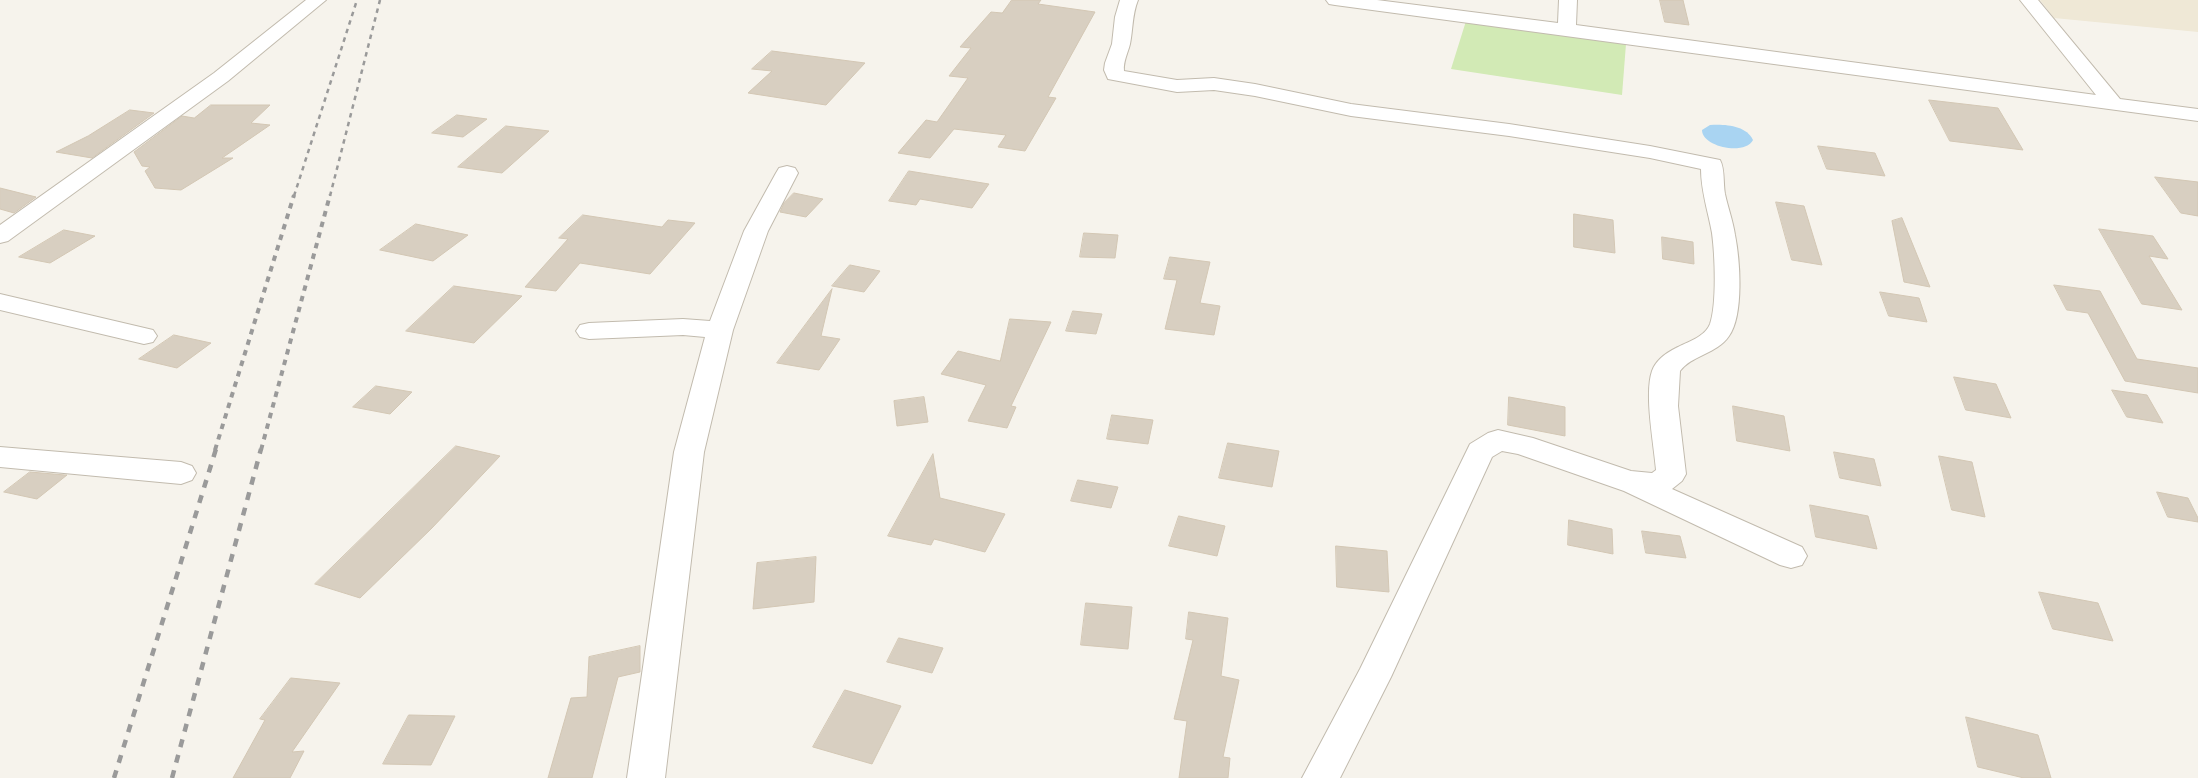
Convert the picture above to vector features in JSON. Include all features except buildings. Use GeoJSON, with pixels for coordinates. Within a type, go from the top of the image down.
{"type":"FeatureCollection","features":[{"type":"Feature","properties":{"kind":"street"},"geometry":{"type":"LineString","coordinates":[[0,236],[221,77],[318,0]]}},
{"type":"Feature","properties":{"kind":"street"},"geometry":{"type":"LineString","coordinates":[[1129,0],[1123,13],[1120,44],[1112,65],[1115,75],[1177,86],[1214,84],[1247,89],[1351,110],[1509,130],[1650,152],[1712,166],[1711,184],[1725,243],[1725,302],[1722,325],[1709,343],[1674,360],[1666,370],[1665,395],[1670,474],[1658,484],[1629,482]]}},
{"type":"Feature","properties":{"kind":"street"},"geometry":{"type":"LineString","coordinates":[[1335,0],[1567,29],[2198,115]]}},
{"type":"Feature","properties":{"kind":"street"},"geometry":{"type":"LineString","coordinates":[[1567,29],[1568,0]]}},
{"type":"Feature","properties":{"kind":"street"},"geometry":{"type":"LineString","coordinates":[[2029,0],[2113,103]]}},
{"type":"Feature","properties":{"kind":"street"},"geometry":{"type":"LineString","coordinates":[[646,778],[688,452],[720,330],[756,231],[788,173]]}},
{"type":"Feature","properties":{"kind":"street"},"geometry":{"type":"LineString","coordinates":[[0,302],[144,336]]}},
{"type":"Feature","properties":{"kind":"street"},"geometry":{"type":"LineString","coordinates":[[589,331],[683,327],[720,330]]}},
{"type":"Feature","properties":{"kind":"street"},"geometry":{"type":"LineString","coordinates":[[1321,778],[1373,677],[1480,451],[1498,440],[1523,445],[1629,482],[1790,556]]}},
{"type":"Feature","properties":{"kind":"street"},"geometry":{"type":"LineString","coordinates":[[0,458],[26,458],[181,474]]}},
{"type":"Feature","properties":{"kind":"shaded area"},"geometry":{"type":"Polygon","coordinates":[[[2040,0],[2198,0],[2198,32],[2054,18],[2040,0]]]}},
{"type":"Feature","properties":{"kind":"green space"},"geometry":{"type":"Polygon","coordinates":[[[1466,21],[1626,44],[1622,95],[1451,69],[1466,21]]]}},
{"type":"Feature","properties":{"kind":"water"},"geometry":{"type":"Polygon","coordinates":[[[1710,125],[1728,125],[1740,128],[1750,135],[1753,140],[1749,145],[1742,148],[1716,145],[1704,136],[1702,130],[1710,125]]]}},
{"type":"Feature","properties":{"kind":"railway"},"geometry":{"type":"LineString","coordinates":[[294,196],[357,0]]}},
{"type":"Feature","properties":{"kind":"railway"},"geometry":{"type":"LineString","coordinates":[[330,196],[380,0]]}},
{"type":"Feature","properties":{"kind":"railway"},"geometry":{"type":"LineString","coordinates":[[215,450],[294,195]]}},
{"type":"Feature","properties":{"kind":"railway"},"geometry":{"type":"LineString","coordinates":[[261,450],[330,195]]}},
{"type":"Feature","properties":{"kind":"railway"},"geometry":{"type":"LineString","coordinates":[[114,778],[216,449]]}},
{"type":"Feature","properties":{"kind":"railway"},"geometry":{"type":"LineString","coordinates":[[172,778],[261,449]]}}]}
